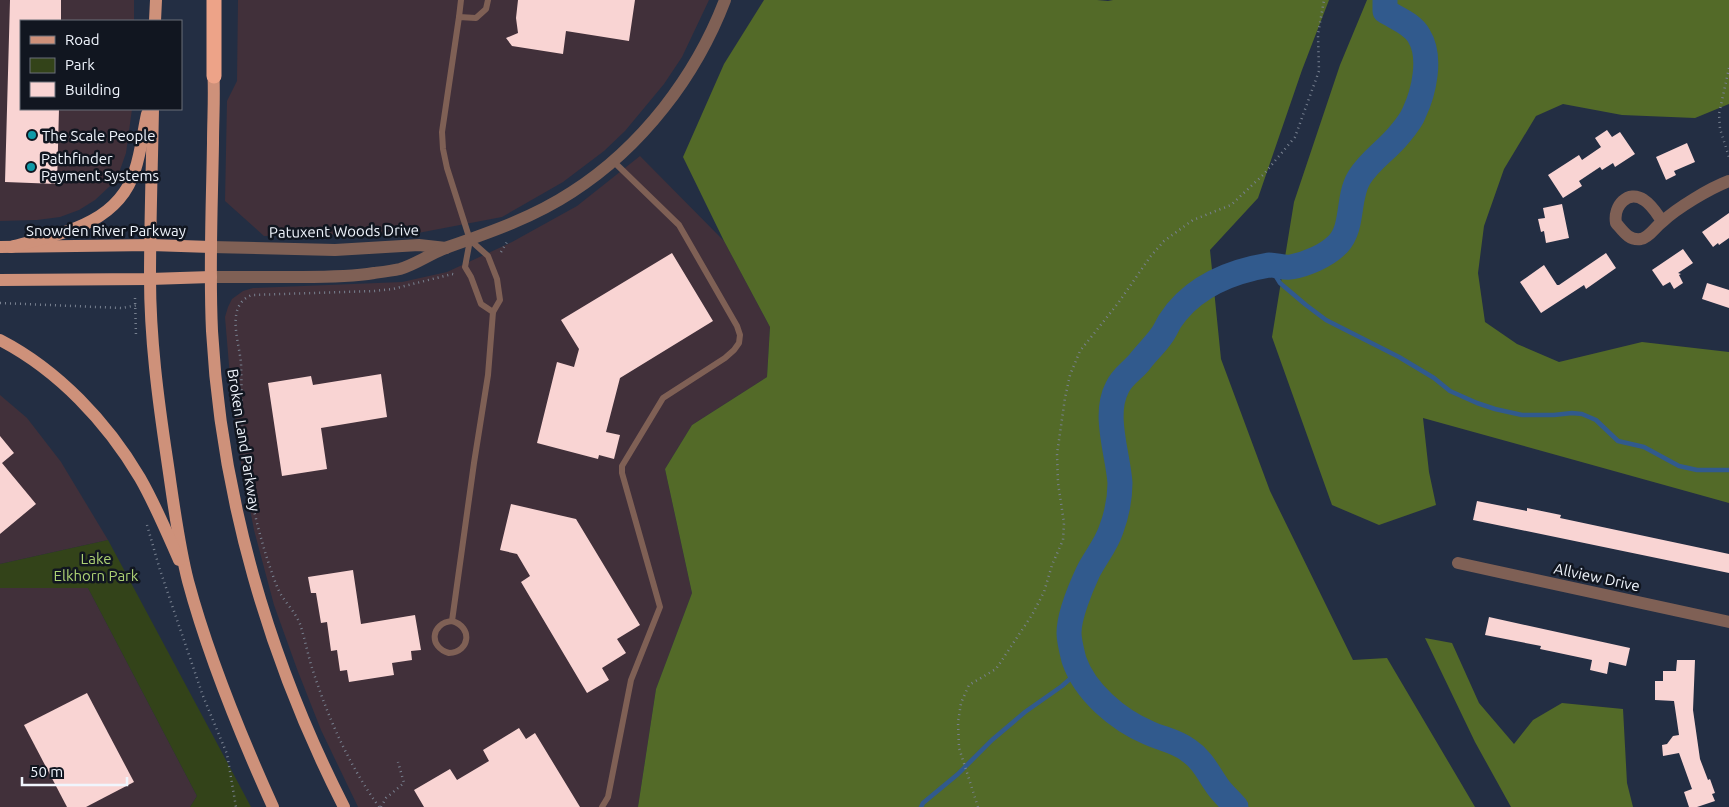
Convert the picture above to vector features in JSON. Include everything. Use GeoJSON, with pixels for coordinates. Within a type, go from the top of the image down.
{"type":"FeatureCollection","features":[{"type":"Feature","properties":{"kind":"highway"},"geometry":{"type":"LineString","coordinates":[[214,0],[214,76]]}},
{"type":"Feature","properties":{"kind":"main road"},"geometry":{"type":"LineString","coordinates":[[155,20],[156,0]]}},
{"type":"Feature","properties":{"kind":"main road","name":"Broken Land Parkway"},"geometry":{"type":"LineString","coordinates":[[209,0],[214,76],[211,246],[212,330],[219,406],[231,483],[262,608],[284,672],[344,807]]}},
{"type":"Feature","properties":{"kind":"main road"},"geometry":{"type":"LineString","coordinates":[[6,247],[72,231],[102,216],[128,187],[135,171],[148,110]]}},
{"type":"Feature","properties":{"kind":"main road"},"geometry":{"type":"LineString","coordinates":[[153,110],[150,280],[160,411],[172,493],[188,580]]}},
{"type":"Feature","properties":{"kind":"main road","name":"Snowden River Parkway"},"geometry":{"type":"LineString","coordinates":[[6,247],[211,246]]}},
{"type":"Feature","properties":{"kind":"main road"},"geometry":{"type":"LineString","coordinates":[[0,280],[150,280],[211,277]]}},
{"type":"Feature","properties":{"kind":"main road"},"geometry":{"type":"LineString","coordinates":[[0,340],[62,383],[90,410],[115,441],[139,477],[159,515],[188,580],[224,691],[273,807]]}},
{"type":"Feature","properties":{"kind":"street","name":"Patuxent Woods Drive"},"geometry":{"type":"LineString","coordinates":[[211,277],[331,277],[371,274],[400,268],[446,248],[501,229],[542,209],[584,185],[613,162],[655,119],[674,94],[707,42],[726,0]]}},
{"type":"Feature","properties":{"kind":"street"},"geometry":{"type":"LineString","coordinates":[[1662,221],[1719,184],[1729,181]]}},
{"type":"Feature","properties":{"kind":"street","name":"Patuxent Woods Drive"},"geometry":{"type":"LineString","coordinates":[[211,246],[335,250],[419,245],[446,248]]}},
{"type":"Feature","properties":{"kind":"street","name":"Allview Drive"},"geometry":{"type":"LineString","coordinates":[[1458,563],[1729,622]]}},
{"type":"Feature","properties":{"kind":"lane"},"geometry":{"type":"LineString","coordinates":[[461,0],[442,132],[443,149],[447,168],[470,240],[465,267],[471,277],[481,304],[493,312]]}},
{"type":"Feature","properties":{"kind":"lane"},"geometry":{"type":"LineString","coordinates":[[459,17],[476,18],[486,10],[488,0]]}},
{"type":"Feature","properties":{"kind":"lane"},"geometry":{"type":"LineString","coordinates":[[602,807],[608,797],[631,680],[660,607],[622,473],[622,466],[663,398],[725,358],[734,350],[740,335],[737,326],[679,225],[613,162]]}},
{"type":"Feature","properties":{"kind":"lane"},"geometry":{"type":"LineString","coordinates":[[452,621],[488,375],[493,312],[500,300],[497,279],[488,256],[470,240]]}},
{"type":"Feature","properties":{"kind":"lane"},"geometry":{"type":"LineString","coordinates":[[452,621],[462,626],[467,638],[464,646],[459,651],[449,653],[438,648],[435,634],[442,624],[452,621]]}},
{"type":"Feature","properties":{"kind":"path"},"geometry":{"type":"LineString","coordinates":[[978,807],[959,748],[959,712],[969,685],[996,669],[1032,615],[1044,592],[1052,565],[1063,540],[1064,524],[1058,483],[1057,454],[1070,375],[1080,352],[1119,302],[1150,257],[1164,241],[1193,220],[1231,205],[1264,174],[1295,137],[1319,71],[1318,34],[1324,0]]}},
{"type":"Feature","properties":{"kind":"path"},"geometry":{"type":"LineString","coordinates":[[1729,68],[1719,114],[1720,129],[1729,158]]}},
{"type":"Feature","properties":{"kind":"path"},"geometry":{"type":"LineString","coordinates":[[448,275],[456,275]]}},
{"type":"Feature","properties":{"kind":"path"},"geometry":{"type":"LineString","coordinates":[[135,298],[136,336]]}},
{"type":"Feature","properties":{"kind":"path"},"geometry":{"type":"LineString","coordinates":[[241,303],[237,308],[236,316],[245,460],[257,521],[279,590],[300,624],[328,713],[352,766],[380,807],[386,798],[404,784],[398,762]]}},
{"type":"Feature","properties":{"kind":"path"},"geometry":{"type":"LineString","coordinates":[[0,304],[122,308],[136,305]]}},
{"type":"Feature","properties":{"kind":"path"},"geometry":{"type":"LineString","coordinates":[[145,518],[160,570],[203,696],[227,754],[236,807]]}},
{"type":"Feature","properties":{"kind":"shaded area"},"geometry":{"type":"Polygon","coordinates":[[[0,0],[134,0],[134,20],[20,20],[20,110],[132,110],[126,153],[120,170],[110,186],[95,200],[79,210],[60,217],[0,221],[0,0]]]}},
{"type":"Feature","properties":{"kind":"shaded area"},"geometry":{"type":"Polygon","coordinates":[[[238,0],[709,0],[682,57],[664,84],[625,131],[604,151],[563,182],[502,217],[418,233],[264,236],[225,201],[227,101],[237,81],[238,0]]]}},
{"type":"Feature","properties":{"kind":"shaded area"},"geometry":{"type":"Polygon","coordinates":[[[640,156],[724,241],[770,327],[767,377],[692,425],[665,469],[692,593],[656,689],[638,807],[358,807],[321,730],[297,669],[274,605],[254,530],[241,462],[231,389],[225,317],[228,307],[232,299],[243,291],[253,288],[402,282],[447,272],[512,242],[577,206],[640,156]]]}},
{"type":"Feature","properties":{"kind":"shaded area"},"geometry":{"type":"Polygon","coordinates":[[[0,395],[27,418],[61,462],[108,540],[0,564],[0,395]]]}},
{"type":"Feature","properties":{"kind":"shaded area"},"geometry":{"type":"Polygon","coordinates":[[[0,588],[88,588],[197,796],[190,807],[0,807],[0,588]]]}},
{"type":"Feature","properties":{"kind":"green space"},"geometry":{"type":"Polygon","coordinates":[[[764,0],[1329,0],[1302,70],[1258,198],[1210,250],[1221,359],[1270,491],[1353,660],[1387,658],[1475,807],[638,807],[656,689],[692,593],[665,469],[692,425],[767,377],[770,327],[724,241],[683,157],[724,64],[764,0]]]}},
{"type":"Feature","properties":{"kind":"green space"},"geometry":{"type":"Polygon","coordinates":[[[1367,0],[1729,0],[1729,104],[1695,118],[1622,115],[1563,104],[1536,116],[1504,169],[1484,226],[1478,273],[1485,322],[1517,344],[1559,362],[1642,342],[1729,352],[1729,503],[1423,418],[1429,472],[1436,505],[1379,525],[1332,505],[1272,337],[1294,202],[1340,65],[1367,0]]]}},
{"type":"Feature","properties":{"kind":"green space","name":"Lake Elkhorn Park"},"geometry":{"type":"Polygon","coordinates":[[[108,540],[251,807],[190,807],[197,796],[88,588],[0,588],[0,564],[108,540]]]}},
{"type":"Feature","properties":{"kind":"green space"},"geometry":{"type":"Polygon","coordinates":[[[1425,638],[1452,643],[1479,703],[1514,744],[1533,720],[1562,703],[1623,709],[1627,783],[1633,807],[1511,807],[1475,742],[1425,638]]]}},
{"type":"Feature","properties":{"kind":"building"},"geometry":{"type":"Polygon","coordinates":[[[10,0],[61,0],[61,20],[20,20],[20,110],[59,110],[57,184],[5,182],[10,0]]]}},
{"type":"Feature","properties":{"kind":"building"},"geometry":{"type":"Polygon","coordinates":[[[518,0],[635,0],[629,41],[566,31],[563,54],[512,46],[506,38],[518,33],[516,18],[518,0]]]}},
{"type":"Feature","properties":{"kind":"building"},"geometry":{"type":"Polygon","coordinates":[[[1607,130],[1612,137],[1620,132],[1635,154],[1615,167],[1613,163],[1602,170],[1600,167],[1579,181],[1582,186],[1563,198],[1548,175],[1579,155],[1582,160],[1601,147],[1595,138],[1607,130]]]}},
{"type":"Feature","properties":{"kind":"building"},"geometry":{"type":"Polygon","coordinates":[[[1687,143],[1695,162],[1674,171],[1676,175],[1666,180],[1656,157],[1687,143]]]}},
{"type":"Feature","properties":{"kind":"building"},"geometry":{"type":"Polygon","coordinates":[[[1562,204],[1569,238],[1546,243],[1544,231],[1541,232],[1538,219],[1545,218],[1543,208],[1562,204]]]}},
{"type":"Feature","properties":{"kind":"building"},"geometry":{"type":"Polygon","coordinates":[[[1729,213],[1729,238],[1713,247],[1702,232],[1729,213]]]}},
{"type":"Feature","properties":{"kind":"building"},"geometry":{"type":"Polygon","coordinates":[[[1683,249],[1693,263],[1678,273],[1681,274],[1679,275],[1683,283],[1674,289],[1670,282],[1663,286],[1652,270],[1683,249]]]}},
{"type":"Feature","properties":{"kind":"building"},"geometry":{"type":"Polygon","coordinates":[[[672,253],[713,321],[620,378],[606,432],[620,435],[614,459],[599,455],[598,459],[537,443],[557,362],[574,367],[579,349],[561,320],[672,253]]]}},
{"type":"Feature","properties":{"kind":"building"},"geometry":{"type":"Polygon","coordinates":[[[1606,253],[1616,268],[1586,289],[1584,285],[1541,313],[1520,282],[1544,265],[1557,285],[1559,285],[1606,253]]]}},
{"type":"Feature","properties":{"kind":"building"},"geometry":{"type":"Polygon","coordinates":[[[1707,283],[1729,290],[1729,308],[1702,299],[1707,283]]]}},
{"type":"Feature","properties":{"kind":"building"},"geometry":{"type":"Polygon","coordinates":[[[381,374],[387,417],[321,428],[327,469],[282,476],[268,383],[311,376],[313,385],[381,374]]]}},
{"type":"Feature","properties":{"kind":"building"},"geometry":{"type":"Polygon","coordinates":[[[0,436],[14,453],[2,463],[36,504],[0,534],[0,436]]]}},
{"type":"Feature","properties":{"kind":"building"},"geometry":{"type":"Polygon","coordinates":[[[1477,501],[1527,511],[1527,508],[1561,515],[1560,518],[1729,554],[1729,573],[1473,520],[1477,501]]]}},
{"type":"Feature","properties":{"kind":"building"},"geometry":{"type":"Polygon","coordinates":[[[511,504],[576,519],[640,625],[617,639],[626,653],[602,668],[609,680],[587,693],[521,582],[530,576],[517,554],[500,550],[511,504]]]}},
{"type":"Feature","properties":{"kind":"building"},"geometry":{"type":"Polygon","coordinates":[[[353,570],[361,624],[415,615],[421,650],[411,651],[412,660],[392,663],[394,675],[349,682],[347,670],[340,671],[337,650],[331,651],[327,622],[321,623],[316,593],[311,593],[308,577],[353,570]]]}},
{"type":"Feature","properties":{"kind":"building"},"geometry":{"type":"Polygon","coordinates":[[[1489,617],[1630,648],[1626,666],[1609,662],[1607,674],[1590,670],[1592,660],[1540,649],[1541,646],[1485,635],[1489,617]]]}},
{"type":"Feature","properties":{"kind":"building"},"geometry":{"type":"Polygon","coordinates":[[[1677,660],[1695,660],[1693,710],[1700,759],[1715,793],[1712,794],[1715,801],[1697,807],[1689,807],[1684,792],[1692,789],[1679,753],[1663,756],[1662,745],[1667,744],[1673,736],[1679,735],[1674,701],[1655,700],[1655,681],[1663,681],[1663,671],[1676,671],[1677,660]]]}},
{"type":"Feature","properties":{"kind":"building"},"geometry":{"type":"Polygon","coordinates":[[[87,693],[134,782],[86,807],[67,807],[24,725],[87,693]]]}},
{"type":"Feature","properties":{"kind":"building"},"geometry":{"type":"Polygon","coordinates":[[[519,728],[526,739],[535,733],[580,807],[424,807],[414,790],[450,769],[457,780],[489,761],[483,750],[519,728]]]}},
{"type":"Feature","properties":{"kind":"waterway"},"geometry":{"type":"LineString","coordinates":[[1236,807],[1220,790],[1201,762],[1193,754],[1179,744],[1149,733],[1126,721],[1094,694],[1079,672],[1074,660],[1069,633],[1070,626],[1073,610],[1082,585],[1109,536],[1118,507],[1120,483],[1112,435],[1111,410],[1119,384],[1157,341],[1170,321],[1186,302],[1206,287],[1241,271],[1269,265],[1291,267],[1303,264],[1322,256],[1338,244],[1349,221],[1353,194],[1359,178],[1368,166],[1399,135],[1413,116],[1421,95],[1425,74],[1426,64],[1423,44],[1413,28],[1385,11],[1385,0]]}},
{"type":"Feature","properties":{"kind":"waterway"},"geometry":{"type":"LineString","coordinates":[[1269,265],[1280,283],[1326,320],[1399,357],[1434,378],[1450,391],[1477,403],[1522,415],[1582,414],[1596,420],[1618,441],[1644,447],[1679,466],[1697,470],[1729,470]]}},
{"type":"Feature","properties":{"kind":"waterway"},"geometry":{"type":"LineString","coordinates":[[921,807],[923,803],[958,774],[992,740],[1080,670]]}},
{"type":"Feature","properties":{"kind":"place","name":"The Scale People"},"geometry":{"type":"Point","coordinates":[32,135]}},
{"type":"Feature","properties":{"kind":"place","name":"Pathfinder Payment Systems"},"geometry":{"type":"Point","coordinates":[31,167]}}]}
